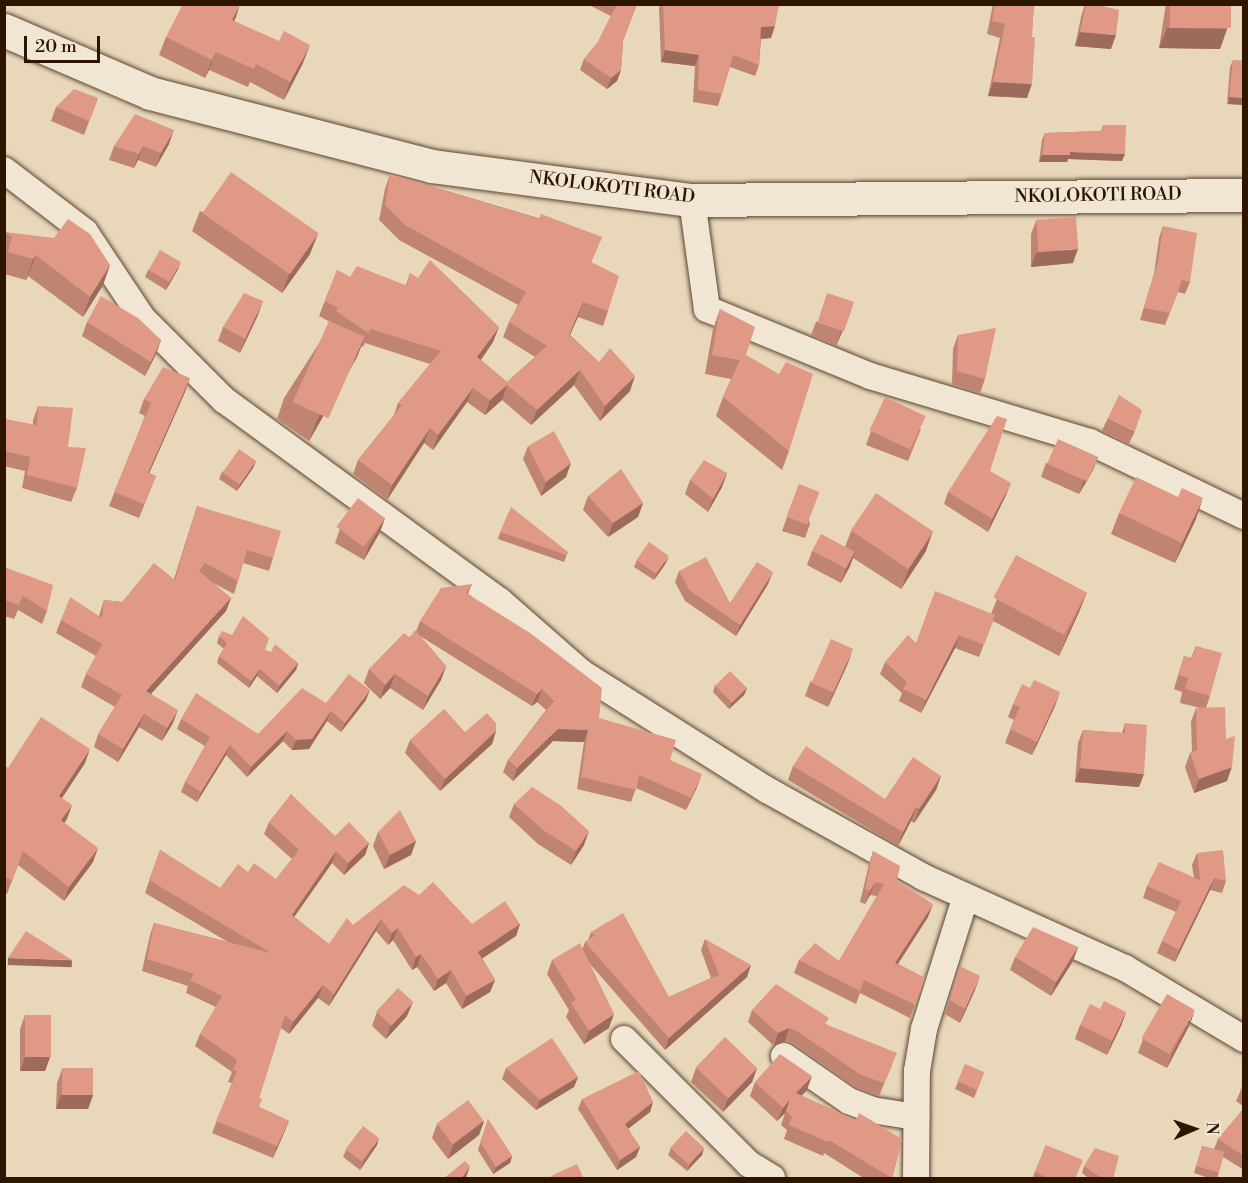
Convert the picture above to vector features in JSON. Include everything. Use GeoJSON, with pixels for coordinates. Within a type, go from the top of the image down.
{"type":"FeatureCollection","features":[{"type":"Feature","properties":{"kind":"main road","name":"NKOLOKOTI ROAD"},"geometry":{"type":"LineString","coordinates":[[4,30],[150,93],[432,166],[692,200],[1244,195]]}},
{"type":"Feature","properties":{"kind":"street"},"geometry":{"type":"LineString","coordinates":[[4,170],[85,232],[143,319],[204,382],[256,427],[500,601],[582,673],[767,790],[965,899],[1072,942],[1125,968],[1244,1039]]}},
{"type":"Feature","properties":{"kind":"street"},"geometry":{"type":"LineString","coordinates":[[692,200],[707,309],[870,376],[1090,442],[1244,516]]}},
{"type":"Feature","properties":{"kind":"street"},"geometry":{"type":"LineString","coordinates":[[916,1179],[917,1071],[924,1029],[965,899]]}},
{"type":"Feature","properties":{"kind":"street"},"geometry":{"type":"LineString","coordinates":[[624,1039],[749,1164],[772,1179]]}},
{"type":"Feature","properties":{"kind":"street"},"geometry":{"type":"LineString","coordinates":[[784,1056],[849,1101],[872,1110],[916,1117]]}},
{"type":"Feature","properties":{"kind":"building"},"geometry":{"type":"Polygon","coordinates":[[[183,4],[240,4],[232,20],[279,41],[284,31],[310,45],[290,82],[256,64],[254,69],[216,52],[212,60],[166,37],[183,4]]]}},
{"type":"Feature","properties":{"kind":"building"},"geometry":{"type":"Polygon","coordinates":[[[617,4],[637,4],[623,40],[621,70],[611,78],[584,59],[598,42],[617,4]]]}},
{"type":"Feature","properties":{"kind":"building"},"geometry":{"type":"Polygon","coordinates":[[[663,4],[779,4],[775,26],[761,27],[759,65],[733,55],[722,94],[698,90],[699,55],[665,50],[663,4]]]}},
{"type":"Feature","properties":{"kind":"building"},"geometry":{"type":"Polygon","coordinates":[[[995,4],[1034,4],[1032,37],[1035,37],[1032,84],[993,82],[1005,24],[992,21],[995,4]]]}},
{"type":"Feature","properties":{"kind":"building"},"geometry":{"type":"Polygon","coordinates":[[[1086,4],[1119,10],[1116,35],[1080,32],[1086,4]]]}},
{"type":"Feature","properties":{"kind":"building"},"geometry":{"type":"Polygon","coordinates":[[[1170,4],[1231,4],[1231,28],[1170,28],[1170,4]]]}},
{"type":"Feature","properties":{"kind":"building"},"geometry":{"type":"Polygon","coordinates":[[[1233,60],[1244,61],[1244,98],[1229,97],[1233,60]]]}},
{"type":"Feature","properties":{"kind":"building"},"geometry":{"type":"Polygon","coordinates":[[[74,89],[98,98],[89,121],[56,107],[74,89]]]}},
{"type":"Feature","properties":{"kind":"building"},"geometry":{"type":"Polygon","coordinates":[[[135,114],[174,130],[161,153],[143,146],[139,154],[114,146],[135,114]]]}},
{"type":"Feature","properties":{"kind":"building"},"geometry":{"type":"Polygon","coordinates":[[[1103,125],[1126,125],[1125,154],[1070,152],[1070,155],[1042,155],[1045,133],[1102,131],[1103,125]]]}},
{"type":"Feature","properties":{"kind":"building"},"geometry":{"type":"Polygon","coordinates":[[[231,172],[319,233],[290,274],[202,213],[231,172]]]}},
{"type":"Feature","properties":{"kind":"building"},"geometry":{"type":"Polygon","coordinates":[[[390,174],[539,219],[541,214],[602,237],[591,262],[619,276],[608,311],[583,302],[569,335],[599,362],[610,348],[635,376],[605,406],[580,370],[537,410],[507,385],[490,400],[473,388],[438,435],[430,428],[392,485],[358,460],[402,405],[398,403],[441,351],[371,329],[368,333],[336,311],[338,308],[325,301],[337,270],[350,277],[357,266],[407,286],[410,273],[418,278],[430,260],[499,327],[477,357],[507,382],[547,346],[509,322],[526,292],[405,225],[385,205],[390,174]]]}},
{"type":"Feature","properties":{"kind":"building"},"geometry":{"type":"Polygon","coordinates":[[[1076,217],[1078,249],[1038,252],[1036,220],[1076,217]]]}},
{"type":"Feature","properties":{"kind":"building"},"geometry":{"type":"Polygon","coordinates":[[[68,219],[90,234],[110,265],[90,297],[36,255],[33,259],[8,252],[12,237],[5,232],[54,238],[68,219]]]}},
{"type":"Feature","properties":{"kind":"building"},"geometry":{"type":"Polygon","coordinates":[[[1163,226],[1197,233],[1190,282],[1182,280],[1170,313],[1144,308],[1158,262],[1163,226]]]}},
{"type":"Feature","properties":{"kind":"building"},"geometry":{"type":"Polygon","coordinates":[[[160,250],[181,262],[169,282],[148,270],[160,250]]]}},
{"type":"Feature","properties":{"kind":"building"},"geometry":{"type":"Polygon","coordinates":[[[244,293],[263,301],[245,339],[223,327],[244,293]]]}},
{"type":"Feature","properties":{"kind":"building"},"geometry":{"type":"Polygon","coordinates":[[[827,293],[854,302],[844,331],[817,322],[827,293]]]}},
{"type":"Feature","properties":{"kind":"building"},"geometry":{"type":"Polygon","coordinates":[[[101,296],[138,318],[161,340],[151,362],[87,322],[101,296]]]}},
{"type":"Feature","properties":{"kind":"building"},"geometry":{"type":"Polygon","coordinates":[[[720,309],[755,327],[746,355],[779,374],[786,362],[813,374],[789,451],[723,397],[740,360],[712,355],[720,309]]]}},
{"type":"Feature","properties":{"kind":"building"},"geometry":{"type":"Polygon","coordinates":[[[329,321],[365,337],[328,418],[293,402],[329,321]]]}},
{"type":"Feature","properties":{"kind":"building"},"geometry":{"type":"Polygon","coordinates":[[[996,328],[985,379],[957,371],[958,335],[996,328]]]}},
{"type":"Feature","properties":{"kind":"building"},"geometry":{"type":"Polygon","coordinates":[[[163,367],[190,378],[148,473],[156,476],[144,504],[114,492],[151,403],[144,399],[163,367]]]}},
{"type":"Feature","properties":{"kind":"building"},"geometry":{"type":"Polygon","coordinates":[[[1119,395],[1142,410],[1135,431],[1108,418],[1119,395]]]}},
{"type":"Feature","properties":{"kind":"building"},"geometry":{"type":"Polygon","coordinates":[[[885,397],[926,416],[910,450],[869,431],[885,397]]]}},
{"type":"Feature","properties":{"kind":"building"},"geometry":{"type":"Polygon","coordinates":[[[38,406],[73,408],[68,447],[86,448],[77,488],[27,475],[30,457],[4,451],[4,419],[37,425],[38,406]]]}},
{"type":"Feature","properties":{"kind":"building"},"geometry":{"type":"Polygon","coordinates":[[[997,416],[1007,419],[990,471],[1011,483],[992,519],[948,492],[997,416]]]}},
{"type":"Feature","properties":{"kind":"building"},"geometry":{"type":"Polygon","coordinates":[[[554,431],[571,463],[546,482],[528,446],[554,431]]]}},
{"type":"Feature","properties":{"kind":"building"},"geometry":{"type":"Polygon","coordinates":[[[1058,439],[1098,457],[1087,482],[1047,464],[1058,439]]]}},
{"type":"Feature","properties":{"kind":"building"},"geometry":{"type":"Polygon","coordinates":[[[239,449],[256,461],[240,485],[222,473],[239,449]]]}},
{"type":"Feature","properties":{"kind":"building"},"geometry":{"type":"Polygon","coordinates":[[[704,460],[727,473],[713,499],[690,480],[704,460]]]}},
{"type":"Feature","properties":{"kind":"building"},"geometry":{"type":"Polygon","coordinates":[[[621,469],[643,503],[613,523],[588,496],[621,469]]]}},
{"type":"Feature","properties":{"kind":"building"},"geometry":{"type":"Polygon","coordinates":[[[1136,477],[1178,497],[1182,488],[1203,498],[1182,543],[1119,513],[1136,477]]]}},
{"type":"Feature","properties":{"kind":"building"},"geometry":{"type":"Polygon","coordinates":[[[799,484],[820,492],[807,525],[786,517],[799,484]]]}},
{"type":"Feature","properties":{"kind":"building"},"geometry":{"type":"Polygon","coordinates":[[[876,493],[933,532],[908,569],[851,530],[876,493]]]}},
{"type":"Feature","properties":{"kind":"building"},"geometry":{"type":"Polygon","coordinates":[[[358,498],[385,518],[363,547],[336,527],[358,498]]]}},
{"type":"Feature","properties":{"kind":"building"},"geometry":{"type":"Polygon","coordinates":[[[197,506],[281,531],[273,558],[247,550],[238,581],[205,563],[199,571],[231,598],[146,691],[178,710],[167,728],[144,714],[123,749],[98,734],[122,695],[86,674],[102,644],[61,620],[70,597],[102,618],[104,600],[122,602],[154,563],[175,580],[197,506]]]}},
{"type":"Feature","properties":{"kind":"building"},"geometry":{"type":"Polygon","coordinates":[[[511,507],[568,552],[566,555],[500,532],[511,507]]]}},
{"type":"Feature","properties":{"kind":"building"},"geometry":{"type":"Polygon","coordinates":[[[821,534],[855,552],[846,569],[812,551],[821,534]]]}},
{"type":"Feature","properties":{"kind":"building"},"geometry":{"type":"Polygon","coordinates":[[[649,542],[669,556],[656,574],[636,560],[649,542]]]}},
{"type":"Feature","properties":{"kind":"building"},"geometry":{"type":"Polygon","coordinates":[[[1016,555],[1087,593],[1064,635],[993,597],[1016,555]]]}},
{"type":"Feature","properties":{"kind":"building"},"geometry":{"type":"Polygon","coordinates":[[[706,557],[730,603],[757,562],[773,572],[740,625],[689,590],[679,571],[706,557]]]}},
{"type":"Feature","properties":{"kind":"building"},"geometry":{"type":"Polygon","coordinates":[[[4,567],[53,585],[47,611],[23,596],[19,605],[4,600],[4,567]]]}},
{"type":"Feature","properties":{"kind":"building"},"geometry":{"type":"Polygon","coordinates":[[[472,584],[466,593],[530,633],[602,688],[599,718],[676,740],[670,760],[702,774],[691,798],[639,775],[636,790],[581,777],[588,730],[558,729],[517,768],[508,760],[554,701],[542,689],[537,694],[420,621],[441,588],[472,584]]]}},
{"type":"Feature","properties":{"kind":"building"},"geometry":{"type":"Polygon","coordinates":[[[935,591],[995,615],[984,645],[959,635],[926,700],[903,689],[907,682],[885,662],[908,635],[916,643],[935,591]]]}},
{"type":"Feature","properties":{"kind":"building"},"geometry":{"type":"Polygon","coordinates":[[[243,616],[269,638],[265,650],[271,652],[275,644],[298,663],[279,686],[260,669],[251,681],[219,656],[227,643],[219,636],[222,631],[232,635],[243,616]]]}},
{"type":"Feature","properties":{"kind":"building"},"geometry":{"type":"Polygon","coordinates":[[[415,630],[446,666],[428,696],[395,674],[385,685],[369,669],[404,633],[410,638],[415,630]]]}},
{"type":"Feature","properties":{"kind":"building"},"geometry":{"type":"Polygon","coordinates":[[[831,639],[853,649],[833,693],[811,683],[831,639]]]}},
{"type":"Feature","properties":{"kind":"building"},"geometry":{"type":"Polygon","coordinates":[[[1196,646],[1222,653],[1210,696],[1185,689],[1188,678],[1179,675],[1184,656],[1192,659],[1196,646]]]}},
{"type":"Feature","properties":{"kind":"building"},"geometry":{"type":"Polygon","coordinates":[[[730,671],[747,688],[732,703],[715,686],[730,671]]]}},
{"type":"Feature","properties":{"kind":"building"},"geometry":{"type":"Polygon","coordinates":[[[349,674],[370,690],[345,723],[331,711],[312,739],[296,740],[287,731],[251,767],[230,745],[201,792],[185,782],[210,737],[181,719],[196,693],[258,734],[302,688],[326,703],[349,674]]]}},
{"type":"Feature","properties":{"kind":"building"},"geometry":{"type":"Polygon","coordinates":[[[1034,680],[1060,692],[1037,742],[1010,729],[1020,707],[1013,704],[1022,684],[1030,688],[1034,680]]]}},
{"type":"Feature","properties":{"kind":"building"},"geometry":{"type":"Polygon","coordinates":[[[1225,707],[1226,739],[1235,736],[1232,767],[1199,779],[1190,753],[1197,750],[1196,708],[1225,707]]]}},
{"type":"Feature","properties":{"kind":"building"},"geometry":{"type":"Polygon","coordinates":[[[444,709],[465,732],[487,713],[496,723],[496,731],[445,779],[410,740],[444,709]]]}},
{"type":"Feature","properties":{"kind":"building"},"geometry":{"type":"Polygon","coordinates":[[[41,717],[90,749],[59,796],[72,805],[61,820],[98,848],[69,887],[23,851],[12,880],[4,877],[4,766],[8,768],[41,717]]]}},
{"type":"Feature","properties":{"kind":"building"},"geometry":{"type":"Polygon","coordinates":[[[1125,723],[1147,725],[1144,774],[1080,768],[1083,730],[1125,733],[1125,723]]]}},
{"type":"Feature","properties":{"kind":"building"},"geometry":{"type":"Polygon","coordinates":[[[806,746],[885,799],[913,757],[941,776],[919,809],[916,807],[903,832],[793,766],[806,746]]]}},
{"type":"Feature","properties":{"kind":"building"},"geometry":{"type":"Polygon","coordinates":[[[532,787],[560,805],[589,831],[576,851],[543,830],[514,804],[532,787]]]}},
{"type":"Feature","properties":{"kind":"building"},"geometry":{"type":"Polygon","coordinates":[[[291,794],[335,836],[349,822],[369,843],[348,863],[336,851],[292,915],[329,944],[347,918],[353,925],[404,885],[419,895],[433,882],[472,924],[505,901],[520,924],[478,952],[495,980],[466,996],[451,970],[438,979],[421,954],[416,957],[398,928],[392,933],[381,919],[334,994],[323,985],[293,1022],[285,1015],[259,1098],[262,1099],[259,1107],[289,1121],[277,1146],[216,1121],[237,1071],[233,1070],[237,1060],[200,1034],[222,996],[190,980],[194,974],[147,959],[154,923],[271,953],[149,880],[160,850],[220,888],[238,864],[248,872],[254,863],[276,879],[299,850],[269,822],[291,794]]]}},
{"type":"Feature","properties":{"kind":"building"},"geometry":{"type":"Polygon","coordinates":[[[400,810],[416,841],[390,855],[378,832],[400,810]]]}},
{"type":"Feature","properties":{"kind":"building"},"geometry":{"type":"Polygon","coordinates":[[[1223,850],[1226,881],[1214,878],[1179,950],[1162,941],[1181,901],[1147,886],[1159,862],[1200,880],[1197,853],[1223,850]]]}},
{"type":"Feature","properties":{"kind":"building"},"geometry":{"type":"Polygon","coordinates":[[[873,851],[900,866],[897,881],[933,904],[895,963],[925,978],[915,1005],[864,980],[860,991],[799,960],[815,943],[839,961],[884,884],[875,882],[870,891],[865,889],[873,851]]]}},
{"type":"Feature","properties":{"kind":"building"},"geometry":{"type":"Polygon","coordinates":[[[623,913],[669,997],[719,975],[705,939],[751,965],[669,1038],[585,942],[595,935],[591,932],[623,913]]]}},
{"type":"Feature","properties":{"kind":"building"},"geometry":{"type":"Polygon","coordinates":[[[1033,927],[1078,947],[1056,982],[1015,957],[1033,927]]]}},
{"type":"Feature","properties":{"kind":"building"},"geometry":{"type":"Polygon","coordinates":[[[26,931],[72,960],[8,958],[26,931]]]}},
{"type":"Feature","properties":{"kind":"building"},"geometry":{"type":"Polygon","coordinates":[[[580,943],[614,1014],[589,1031],[571,1003],[576,1000],[552,960],[580,943]]]}},
{"type":"Feature","properties":{"kind":"building"},"geometry":{"type":"Polygon","coordinates":[[[960,966],[980,976],[965,1009],[950,1000],[960,966]]]}},
{"type":"Feature","properties":{"kind":"building"},"geometry":{"type":"Polygon","coordinates":[[[776,984],[829,1018],[825,1024],[897,1053],[884,1083],[861,1075],[797,1031],[789,1028],[778,1033],[752,1010],[776,984]]]}},
{"type":"Feature","properties":{"kind":"building"},"geometry":{"type":"Polygon","coordinates":[[[398,988],[413,1002],[392,1026],[376,1011],[398,988]]]}},
{"type":"Feature","properties":{"kind":"building"},"geometry":{"type":"Polygon","coordinates":[[[1167,994],[1195,1010],[1169,1054],[1142,1038],[1167,994]]]}},
{"type":"Feature","properties":{"kind":"building"},"geometry":{"type":"Polygon","coordinates":[[[1104,1001],[1126,1012],[1112,1041],[1080,1025],[1090,1004],[1100,1009],[1104,1001]]]}},
{"type":"Feature","properties":{"kind":"building"},"geometry":{"type":"Polygon","coordinates":[[[25,1015],[51,1015],[51,1057],[25,1057],[25,1015]]]}},
{"type":"Feature","properties":{"kind":"building"},"geometry":{"type":"Polygon","coordinates":[[[725,1037],[757,1068],[728,1098],[696,1067],[725,1037]]]}},
{"type":"Feature","properties":{"kind":"building"},"geometry":{"type":"Polygon","coordinates":[[[552,1038],[578,1077],[540,1100],[506,1068],[552,1038]]]}},
{"type":"Feature","properties":{"kind":"building"},"geometry":{"type":"Polygon","coordinates":[[[780,1054],[812,1076],[796,1093],[856,1120],[859,1113],[902,1139],[892,1178],[829,1140],[828,1142],[789,1125],[792,1117],[786,1111],[790,1099],[783,1108],[755,1082],[780,1054]]]}},
{"type":"Feature","properties":{"kind":"building"},"geometry":{"type":"Polygon","coordinates":[[[965,1064],[984,1072],[977,1090],[958,1081],[965,1064]]]}},
{"type":"Feature","properties":{"kind":"building"},"geometry":{"type":"Polygon","coordinates":[[[62,1068],[93,1068],[93,1095],[62,1095],[62,1068]]]}},
{"type":"Feature","properties":{"kind":"building"},"geometry":{"type":"Polygon","coordinates":[[[639,1071],[653,1102],[625,1124],[640,1147],[620,1160],[582,1099],[639,1071]]]}},
{"type":"Feature","properties":{"kind":"building"},"geometry":{"type":"Polygon","coordinates":[[[468,1100],[484,1121],[453,1144],[437,1123],[468,1100]]]}},
{"type":"Feature","properties":{"kind":"building"},"geometry":{"type":"Polygon","coordinates":[[[1244,1108],[1244,1156],[1218,1139],[1244,1108]]]}},
{"type":"Feature","properties":{"kind":"building"},"geometry":{"type":"Polygon","coordinates":[[[488,1119],[512,1156],[496,1167],[481,1143],[488,1119]]]}},
{"type":"Feature","properties":{"kind":"building"},"geometry":{"type":"Polygon","coordinates":[[[363,1126],[379,1138],[362,1161],[346,1149],[363,1126]]]}},
{"type":"Feature","properties":{"kind":"building"},"geometry":{"type":"Polygon","coordinates":[[[686,1131],[704,1148],[689,1165],[670,1148],[686,1131]]]}},
{"type":"Feature","properties":{"kind":"building"},"geometry":{"type":"Polygon","coordinates":[[[1046,1145],[1083,1160],[1075,1179],[1050,1179],[1035,1172],[1046,1145]]]}},
{"type":"Feature","properties":{"kind":"building"},"geometry":{"type":"Polygon","coordinates":[[[1202,1146],[1224,1152],[1219,1172],[1197,1166],[1202,1146]]]}},
{"type":"Feature","properties":{"kind":"building"},"geometry":{"type":"Polygon","coordinates":[[[1095,1148],[1119,1156],[1113,1179],[1103,1179],[1084,1166],[1095,1148]]]}},
{"type":"Feature","properties":{"kind":"building"},"geometry":{"type":"Polygon","coordinates":[[[465,1161],[470,1166],[461,1179],[443,1179],[465,1161]]]}},
{"type":"Feature","properties":{"kind":"building"},"geometry":{"type":"Polygon","coordinates":[[[577,1164],[584,1179],[552,1179],[551,1176],[577,1164]]]}}]}
